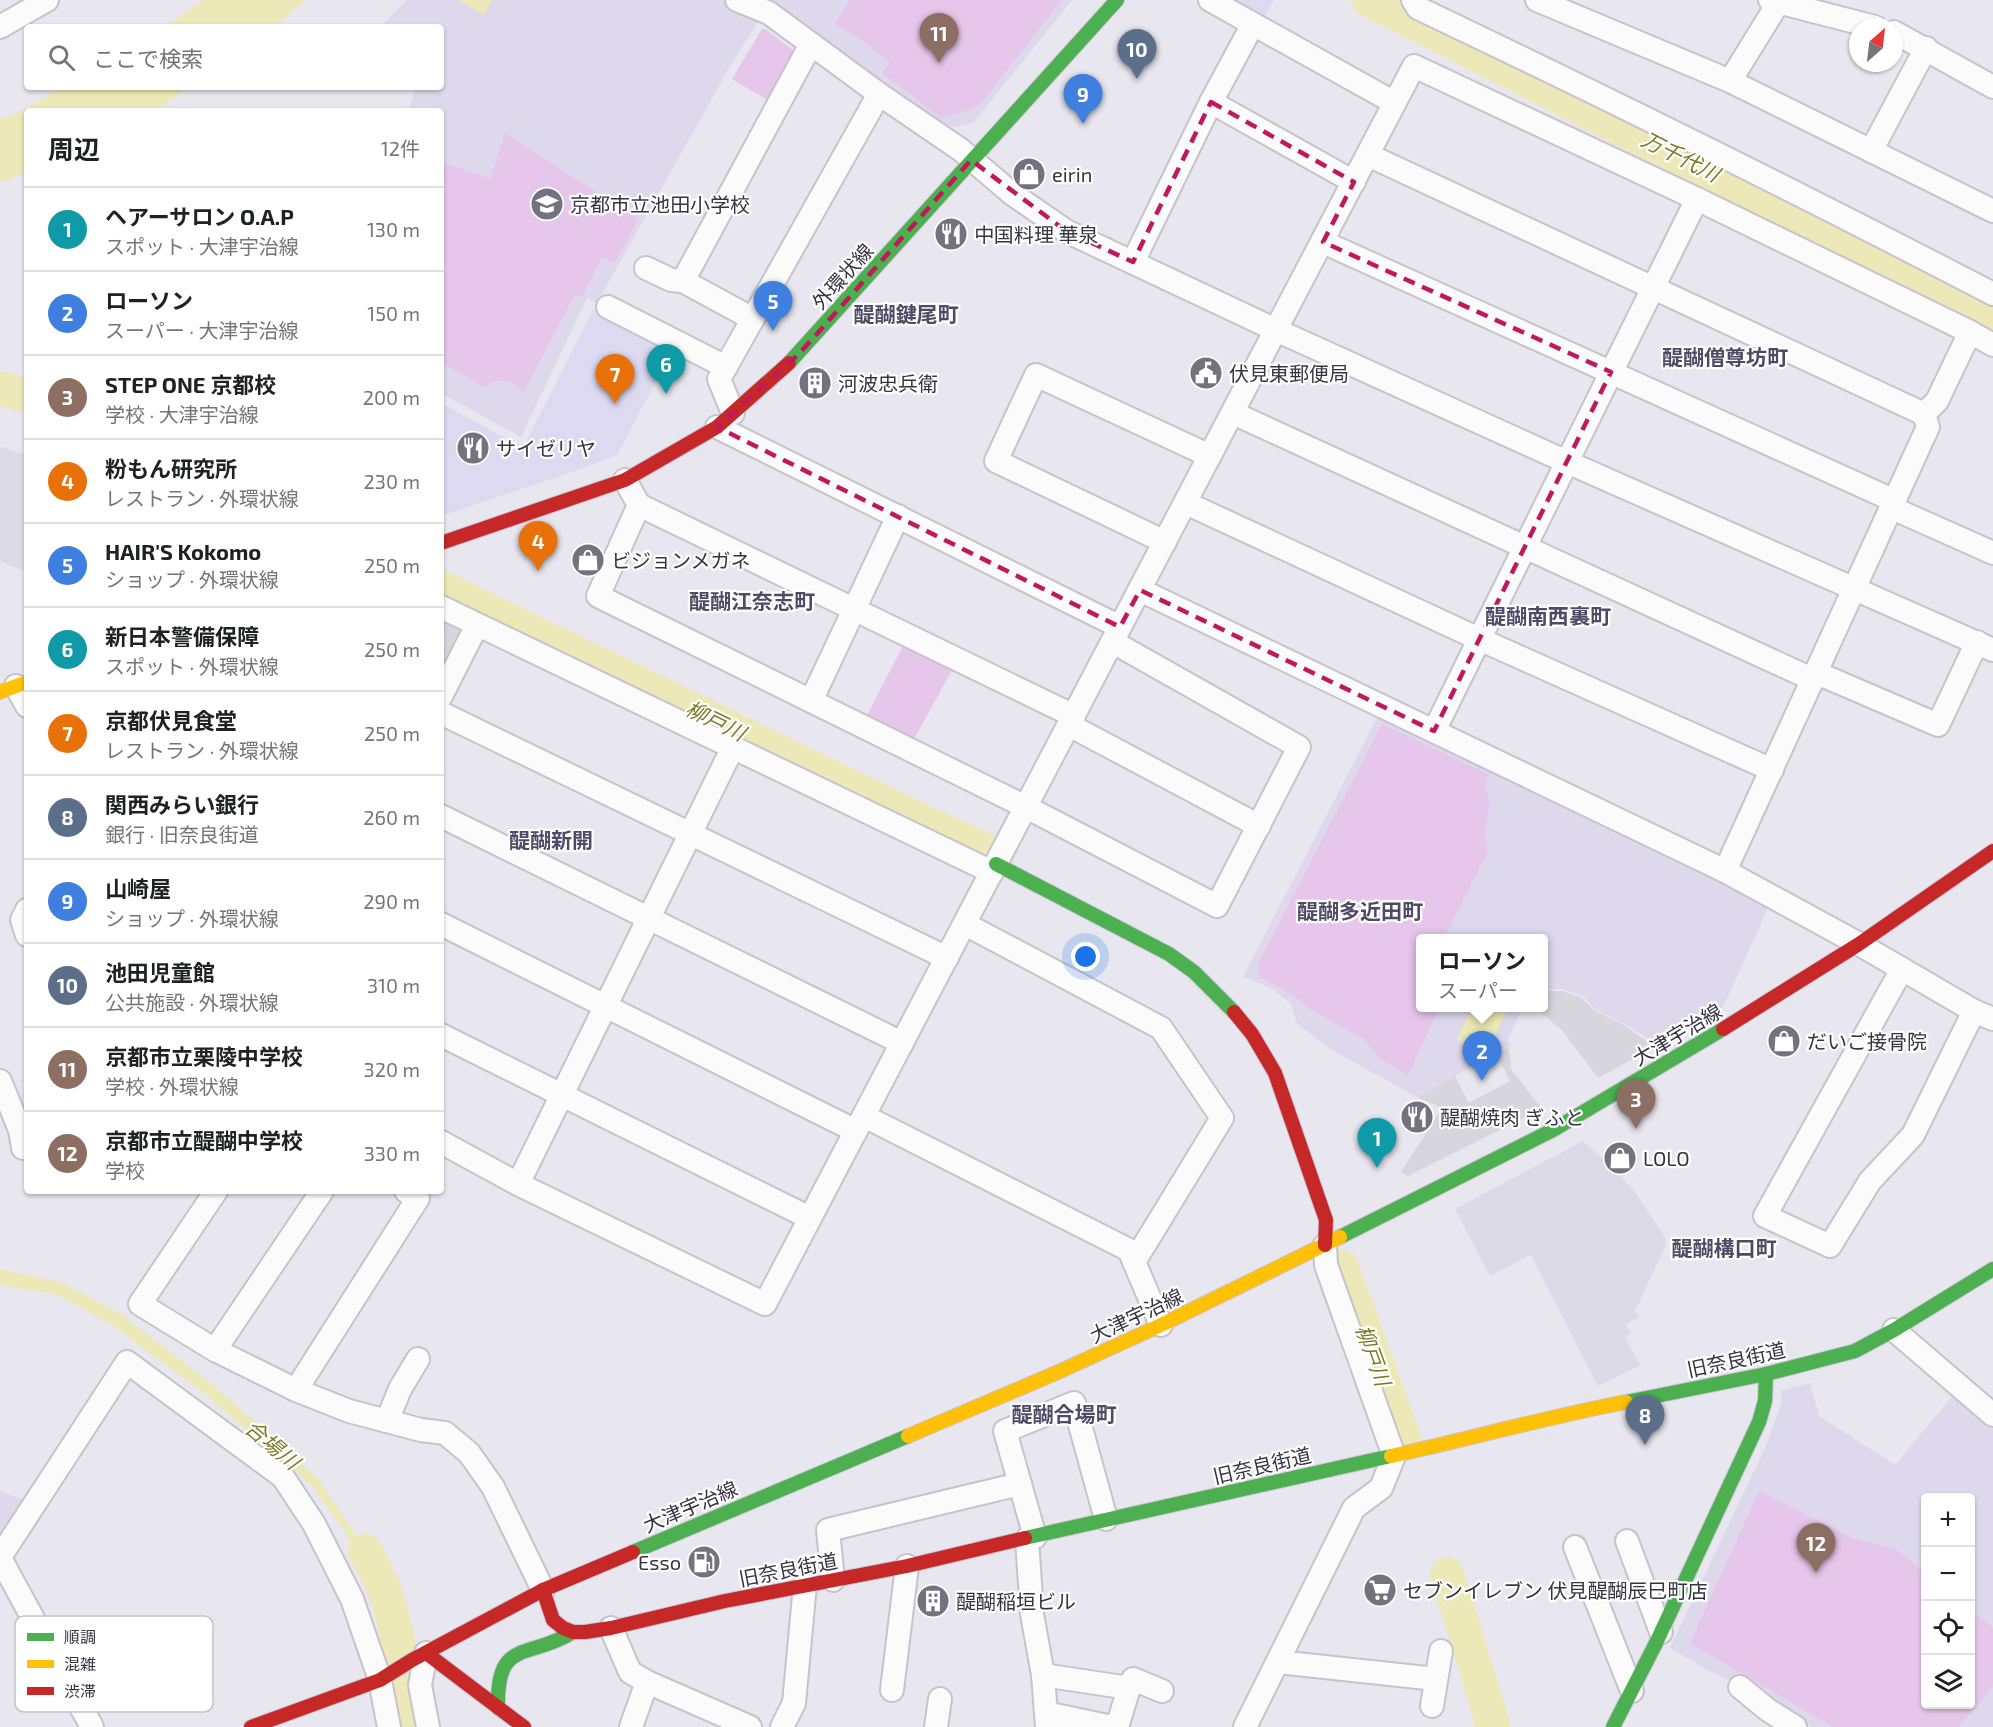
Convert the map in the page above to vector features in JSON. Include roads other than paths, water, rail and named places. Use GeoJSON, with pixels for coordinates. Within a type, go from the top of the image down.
{"type":"FeatureCollection","features":[{"type":"Feature","properties":{"kind":"street"},"geometry":{"type":"LineString","coordinates":[[737,0],[769,13],[879,94],[961,150],[1011,193],[1066,231],[1276,330],[1567,462],[1985,646],[1938,725],[1816,676],[1524,548],[1233,413]]}},
{"type":"Feature","properties":{"kind":"street","name":"外環状線"},"geometry":{"type":"LineString","coordinates":[[444,542],[625,480],[725,420],[799,354],[1117,0]]}},
{"type":"Feature","properties":{"kind":"street"},"geometry":{"type":"LineString","coordinates":[[1210,0],[1393,102]]}},
{"type":"Feature","properties":{"kind":"street"},"geometry":{"type":"LineString","coordinates":[[1413,0],[1418,8],[1864,227],[1993,294]]}},
{"type":"Feature","properties":{"kind":"street"},"geometry":{"type":"LineString","coordinates":[[1730,81],[1776,1],[1849,20]]}},
{"type":"Feature","properties":{"kind":"street"},"geometry":{"type":"LineString","coordinates":[[0,27],[40,2]]}},
{"type":"Feature","properties":{"kind":"street"},"geometry":{"type":"LineString","coordinates":[[1546,2],[1730,81],[1993,211]]}},
{"type":"Feature","properties":{"kind":"street"},"geometry":{"type":"LineString","coordinates":[[1133,262],[1252,24]]}},
{"type":"Feature","properties":{"kind":"street"},"geometry":{"type":"LineString","coordinates":[[1903,36],[1993,87]]}},
{"type":"Feature","properties":{"kind":"street"},"geometry":{"type":"LineString","coordinates":[[683,281],[811,44]]}},
{"type":"Feature","properties":{"kind":"street"},"geometry":{"type":"LineString","coordinates":[[1871,151],[1926,48]]}},
{"type":"Feature","properties":{"kind":"street"},"geometry":{"type":"LineString","coordinates":[[444,1144],[518,1184],[765,1304],[1323,242],[1393,102],[1414,66],[1697,199],[1993,345]]}},
{"type":"Feature","properties":{"kind":"street"},"geometry":{"type":"LineString","coordinates":[[639,505],[598,596],[1026,807],[1217,906],[1299,747],[1117,635],[725,420],[719,379],[879,94]]}},
{"type":"Feature","properties":{"kind":"street"},"geometry":{"type":"LineString","coordinates":[[1211,102],[1354,182]]}},
{"type":"Feature","properties":{"kind":"street"},"geometry":{"type":"LineString","coordinates":[[1368,155],[1924,414],[1928,427],[1725,871]]}},
{"type":"Feature","properties":{"kind":"street"},"geometry":{"type":"LineString","coordinates":[[1434,731],[1697,199]]}},
{"type":"Feature","properties":{"kind":"street"},"geometry":{"type":"LineString","coordinates":[[1323,242],[1611,372],[1993,553]]}},
{"type":"Feature","properties":{"kind":"street"},"geometry":{"type":"LineString","coordinates":[[646,268],[671,280],[683,281],[753,319]]}},
{"type":"Feature","properties":{"kind":"street"},"geometry":{"type":"LineString","coordinates":[[608,307],[726,367]]}},
{"type":"Feature","properties":{"kind":"street"},"geometry":{"type":"LineString","coordinates":[[1924,414],[1937,400],[1970,332]]}},
{"type":"Feature","properties":{"kind":"street"},"geometry":{"type":"LineString","coordinates":[[1165,542],[996,460],[1036,375],[1210,456]]}},
{"type":"Feature","properties":{"kind":"street"},"geometry":{"type":"LineString","coordinates":[[625,480],[639,505],[854,609],[1072,720],[1258,826]]}},
{"type":"Feature","properties":{"kind":"street"},"geometry":{"type":"LineString","coordinates":[[1186,503],[1479,639],[1772,770]]}},
{"type":"Feature","properties":{"kind":"street"},"geometry":{"type":"LineString","coordinates":[[811,701],[898,516]]}},
{"type":"Feature","properties":{"kind":"street"},"geometry":{"type":"LineString","coordinates":[[1140,590],[1725,871],[1859,944],[1983,1015],[1913,1135],[1870,1181],[1830,1246],[1766,1216],[1902,969]]}},
{"type":"Feature","properties":{"kind":"street"},"geometry":{"type":"LineString","coordinates":[[444,608],[733,747],[994,868],[1169,954],[1194,972],[1226,1002],[1252,1035],[1275,1073],[1326,1220],[1326,1265],[1394,1456],[1381,1488],[1354,1508],[1245,1727]]}},
{"type":"Feature","properties":{"kind":"street"},"geometry":{"type":"LineString","coordinates":[[444,690],[477,625]]}},
{"type":"Feature","properties":{"kind":"street"},"geometry":{"type":"LineString","coordinates":[[444,714],[947,958]]}},
{"type":"Feature","properties":{"kind":"street"},"geometry":{"type":"LineString","coordinates":[[518,1184],[733,747]]}},
{"type":"Feature","properties":{"kind":"street"},"geometry":{"type":"LineString","coordinates":[[444,817],[902,1043]]}},
{"type":"Feature","properties":{"kind":"street","name":"大津宇治線"},"geometry":{"type":"LineString","coordinates":[[251,1727],[385,1677],[543,1590],[1056,1373],[1325,1245],[1553,1130],[1738,1020],[1859,944],[1993,851]]}},
{"type":"Feature","properties":{"kind":"street"},"geometry":{"type":"LineString","coordinates":[[965,924],[1161,1028],[1222,1118],[1134,1262]]}},
{"type":"Feature","properties":{"kind":"street"},"geometry":{"type":"LineString","coordinates":[[444,925],[1129,1250],[1161,1325]]}},
{"type":"Feature","properties":{"kind":"street"},"geometry":{"type":"LineString","coordinates":[[444,1036],[810,1218]]}},
{"type":"Feature","properties":{"kind":"street"},"geometry":{"type":"LineString","coordinates":[[0,1081],[20,1130],[23,1148]]}},
{"type":"Feature","properties":{"kind":"street"},"geometry":{"type":"LineString","coordinates":[[214,1194],[140,1304],[215,1350],[296,1390],[349,1411],[421,1430],[445,1433],[469,1453],[493,1487],[543,1590],[553,1620],[573,1632]]}},
{"type":"Feature","properties":{"kind":"street"},"geometry":{"type":"LineString","coordinates":[[215,1350],[320,1194]]}},
{"type":"Feature","properties":{"kind":"street"},"geometry":{"type":"LineString","coordinates":[[296,1390],[418,1198],[411,1194]]}},
{"type":"Feature","properties":{"kind":"street","name":"旧奈良街道"},"geometry":{"type":"LineString","coordinates":[[573,1632],[611,1628],[725,1601],[907,1566],[1106,1519],[1486,1435],[1568,1413],[1766,1374],[1855,1351],[1894,1330],[1957,1289],[1993,1269]]}},
{"type":"Feature","properties":{"kind":"street"},"geometry":{"type":"LineString","coordinates":[[1894,1330],[1993,1414]]}},
{"type":"Feature","properties":{"kind":"street"},"geometry":{"type":"LineString","coordinates":[[387,1421],[400,1389],[418,1359]]}},
{"type":"Feature","properties":{"kind":"street"},"geometry":{"type":"LineString","coordinates":[[32,1616],[0,1557],[127,1362],[283,1478],[314,1524],[352,1599],[385,1677],[389,1727]]}},
{"type":"Feature","properties":{"kind":"street"},"geometry":{"type":"LineString","coordinates":[[1612,1727],[1661,1632],[1759,1422],[1765,1401],[1766,1374]]}},
{"type":"Feature","properties":{"kind":"street"},"geometry":{"type":"LineString","coordinates":[[1106,1519],[1074,1403],[1005,1431],[1020,1484],[1031,1538],[1032,1614],[1043,1675],[1046,1720],[1112,1727]]}},
{"type":"Feature","properties":{"kind":"street"},"geometry":{"type":"LineString","coordinates":[[833,1580],[828,1530],[1020,1484]]}},
{"type":"Feature","properties":{"kind":"street"},"geometry":{"type":"LineString","coordinates":[[1627,1541],[1661,1632]]}},
{"type":"Feature","properties":{"kind":"street"},"geometry":{"type":"LineString","coordinates":[[1575,1547],[1632,1691]]}},
{"type":"Feature","properties":{"kind":"street"},"geometry":{"type":"LineString","coordinates":[[892,1690],[907,1566]]}},
{"type":"Feature","properties":{"kind":"street"},"geometry":{"type":"LineString","coordinates":[[782,1727],[794,1703],[805,1585]]}},
{"type":"Feature","properties":{"kind":"street"},"geometry":{"type":"LineString","coordinates":[[611,1628],[630,1672],[647,1682],[750,1727]]}},
{"type":"Feature","properties":{"kind":"street"},"geometry":{"type":"LineString","coordinates":[[498,1708],[497,1686],[500,1672],[507,1661],[516,1654],[551,1644],[573,1632]]}},
{"type":"Feature","properties":{"kind":"street"},"geometry":{"type":"LineString","coordinates":[[1432,1706],[1441,1652]]}},
{"type":"Feature","properties":{"kind":"street"},"geometry":{"type":"LineString","coordinates":[[419,1657],[524,1727]]}},
{"type":"Feature","properties":{"kind":"street"},"geometry":{"type":"LineString","coordinates":[[419,1657],[420,1685],[428,1727]]}},
{"type":"Feature","properties":{"kind":"street"},"geometry":{"type":"LineString","coordinates":[[1278,1662],[1436,1680]]}},
{"type":"Feature","properties":{"kind":"street"},"geometry":{"type":"LineString","coordinates":[[1043,1675],[1129,1688]]}},
{"type":"Feature","properties":{"kind":"street"},"geometry":{"type":"LineString","coordinates":[[1117,1727],[1133,1679],[1162,1690]]}},
{"type":"Feature","properties":{"kind":"street"},"geometry":{"type":"LineString","coordinates":[[631,1727],[647,1682]]}},
{"type":"Feature","properties":{"kind":"street"},"geometry":{"type":"LineString","coordinates":[[1740,1687],[1763,1719],[1795,1727]]}},
{"type":"Feature","properties":{"kind":"street"},"geometry":{"type":"LineString","coordinates":[[936,1727],[940,1699]]}},
{"type":"Feature","properties":{"kind":"street"},"geometry":{"type":"LineString","coordinates":[[84,1712],[92,1727]]}},
{"type":"Feature","properties":{"kind":"water"},"geometry":{"type":"Polygon","coordinates":[[[203,0],[306,0],[278,24],[168,24],[203,0]]]}},
{"type":"Feature","properties":{"kind":"water"},"geometry":{"type":"Polygon","coordinates":[[[458,0],[492,0],[484,15],[458,0]]]}},
{"type":"Feature","properties":{"kind":"water"},"geometry":{"type":"Polygon","coordinates":[[[1348,0],[1365,0],[1648,142],[1348,0]]]}},
{"type":"Feature","properties":{"kind":"water"},"geometry":{"type":"Polygon","coordinates":[[[58,90],[185,90],[159,108],[26,108],[58,90]]]}},
{"type":"Feature","properties":{"kind":"water"},"geometry":{"type":"Polygon","coordinates":[[[24,109],[24,173],[0,183],[0,119],[24,109]]]}},
{"type":"Feature","properties":{"kind":"water"},"geometry":{"type":"Polygon","coordinates":[[[1470,1012],[1506,1012],[1487,1053],[1457,1040],[1470,1012]]]}},
{"type":"Feature","properties":{"kind":"water"},"geometry":{"type":"Polygon","coordinates":[[[0,1269],[60,1282],[120,1313],[211,1383],[319,1479],[382,1576],[416,1727],[405,1727],[396,1658],[374,1582],[345,1532],[311,1485],[201,1391],[112,1325],[56,1294],[0,1285],[0,1269]]]}},
{"type":"Feature","properties":{"kind":"waterway","name":"万千代川"},"geometry":{"type":"LineString","coordinates":[[1369,0],[1648,142],[1993,312]]}},
{"type":"Feature","properties":{"kind":"waterway","name":"柳戸川"},"geometry":{"type":"LineString","coordinates":[[0,388],[24,395]]}},
{"type":"Feature","properties":{"kind":"waterway","name":"柳戸川"},"geometry":{"type":"LineString","coordinates":[[444,588],[992,853]]}},
{"type":"Feature","properties":{"kind":"waterway","name":"柳戸川"},"geometry":{"type":"LineString","coordinates":[[1342,1267],[1406,1444]]}},
{"type":"Feature","properties":{"kind":"waterway","name":"合場川"},"geometry":{"type":"LineString","coordinates":[[365,1551],[377,1572],[392,1615],[401,1658],[409,1727]]}},
{"type":"Feature","properties":{"kind":"waterway","name":"柳戸川"},"geometry":{"type":"LineString","coordinates":[[1447,1574],[1493,1724],[1491,1727]]}},
{"type":"Feature","properties":{"kind":"place","name":"京都市立栗陵中学校"},"geometry":{"type":"Point","coordinates":[939,63]}},
{"type":"Feature","properties":{"kind":"place","name":"池田児童館"},"geometry":{"type":"Point","coordinates":[1137,79]}},
{"type":"Feature","properties":{"kind":"place","name":"山崎屋"},"geometry":{"type":"Point","coordinates":[1083,124]}},
{"type":"Feature","properties":{"kind":"place","name":"eirin"},"geometry":{"type":"Point","coordinates":[1029,174]}},
{"type":"Feature","properties":{"kind":"place","name":"京都市立池田小学校"},"geometry":{"type":"Point","coordinates":[547,204]}},
{"type":"Feature","properties":{"kind":"place","name":"中国料理 華泉"},"geometry":{"type":"Point","coordinates":[951,234]}},
{"type":"Feature","properties":{"kind":"place","name":"HAIR'S Kokomo"},"geometry":{"type":"Point","coordinates":[773,331]}},
{"type":"Feature","properties":{"kind":"place","name":"伏見東郵便局"},"geometry":{"type":"Point","coordinates":[1206,373]}},
{"type":"Feature","properties":{"kind":"place","name":"河波忠兵衛"},"geometry":{"type":"Point","coordinates":[815,383]}},
{"type":"Feature","properties":{"kind":"place","name":"新日本警備保障"},"geometry":{"type":"Point","coordinates":[666,394]}},
{"type":"Feature","properties":{"kind":"place","name":"京都伏見食堂"},"geometry":{"type":"Point","coordinates":[615,404]}},
{"type":"Feature","properties":{"kind":"place","name":"サイゼリヤ"},"geometry":{"type":"Point","coordinates":[473,448]}},
{"type":"Feature","properties":{"kind":"place","name":"ビジョンメガネ"},"geometry":{"type":"Point","coordinates":[588,560]}},
{"type":"Feature","properties":{"kind":"place","name":"粉もん研究所"},"geometry":{"type":"Point","coordinates":[538,571]}},
{"type":"Feature","properties":{"kind":"place","name":"だいご接骨院"},"geometry":{"type":"Point","coordinates":[1784,1041]}},
{"type":"Feature","properties":{"kind":"place","name":"ローソン"},"geometry":{"type":"Point","coordinates":[1482,1081]}},
{"type":"Feature","properties":{"kind":"place","name":"醍醐焼肉 ぎふと"},"geometry":{"type":"Point","coordinates":[1417,1117]}},
{"type":"Feature","properties":{"kind":"place","name":"STEP ONE 京都校"},"geometry":{"type":"Point","coordinates":[1636,1129]}},
{"type":"Feature","properties":{"kind":"place","name":"LOLO"},"geometry":{"type":"Point","coordinates":[1620,1158]}},
{"type":"Feature","properties":{"kind":"place","name":"ヘアーサロン O.A.P"},"geometry":{"type":"Point","coordinates":[1377,1168]}},
{"type":"Feature","properties":{"kind":"place","name":"関西みらい銀行"},"geometry":{"type":"Point","coordinates":[1645,1445]}},
{"type":"Feature","properties":{"kind":"place","name":"Esso"},"geometry":{"type":"Point","coordinates":[704,1562]}},
{"type":"Feature","properties":{"kind":"place","name":"京都市立醍醐中学校"},"geometry":{"type":"Point","coordinates":[1816,1573]}},
{"type":"Feature","properties":{"kind":"place","name":"セブンイレブン 伏見醍醐辰巳町店"},"geometry":{"type":"Point","coordinates":[1380,1590]}},
{"type":"Feature","properties":{"kind":"place","name":"醍醐稲垣ビル"},"geometry":{"type":"Point","coordinates":[933,1601]}},
{"type":"Feature","properties":{"kind":"district","name":"醍醐鍵尾町"},"geometry":{"type":"Point","coordinates":[906,313]}},
{"type":"Feature","properties":{"kind":"district","name":"醍醐僧尊坊町"},"geometry":{"type":"Point","coordinates":[1725,356]}},
{"type":"Feature","properties":{"kind":"district","name":"醍醐江奈志町"},"geometry":{"type":"Point","coordinates":[752,600]}},
{"type":"Feature","properties":{"kind":"district","name":"醍醐南西裏町"},"geometry":{"type":"Point","coordinates":[1548,615]}},
{"type":"Feature","properties":{"kind":"district","name":"醍醐新開"},"geometry":{"type":"Point","coordinates":[551,839]}},
{"type":"Feature","properties":{"kind":"district","name":"醍醐多近田町"},"geometry":{"type":"Point","coordinates":[1360,910]}},
{"type":"Feature","properties":{"kind":"district","name":"醍醐構口町"},"geometry":{"type":"Point","coordinates":[1724,1247]}},
{"type":"Feature","properties":{"kind":"district","name":"醍醐合場町"},"geometry":{"type":"Point","coordinates":[1064,1413]}}]}
